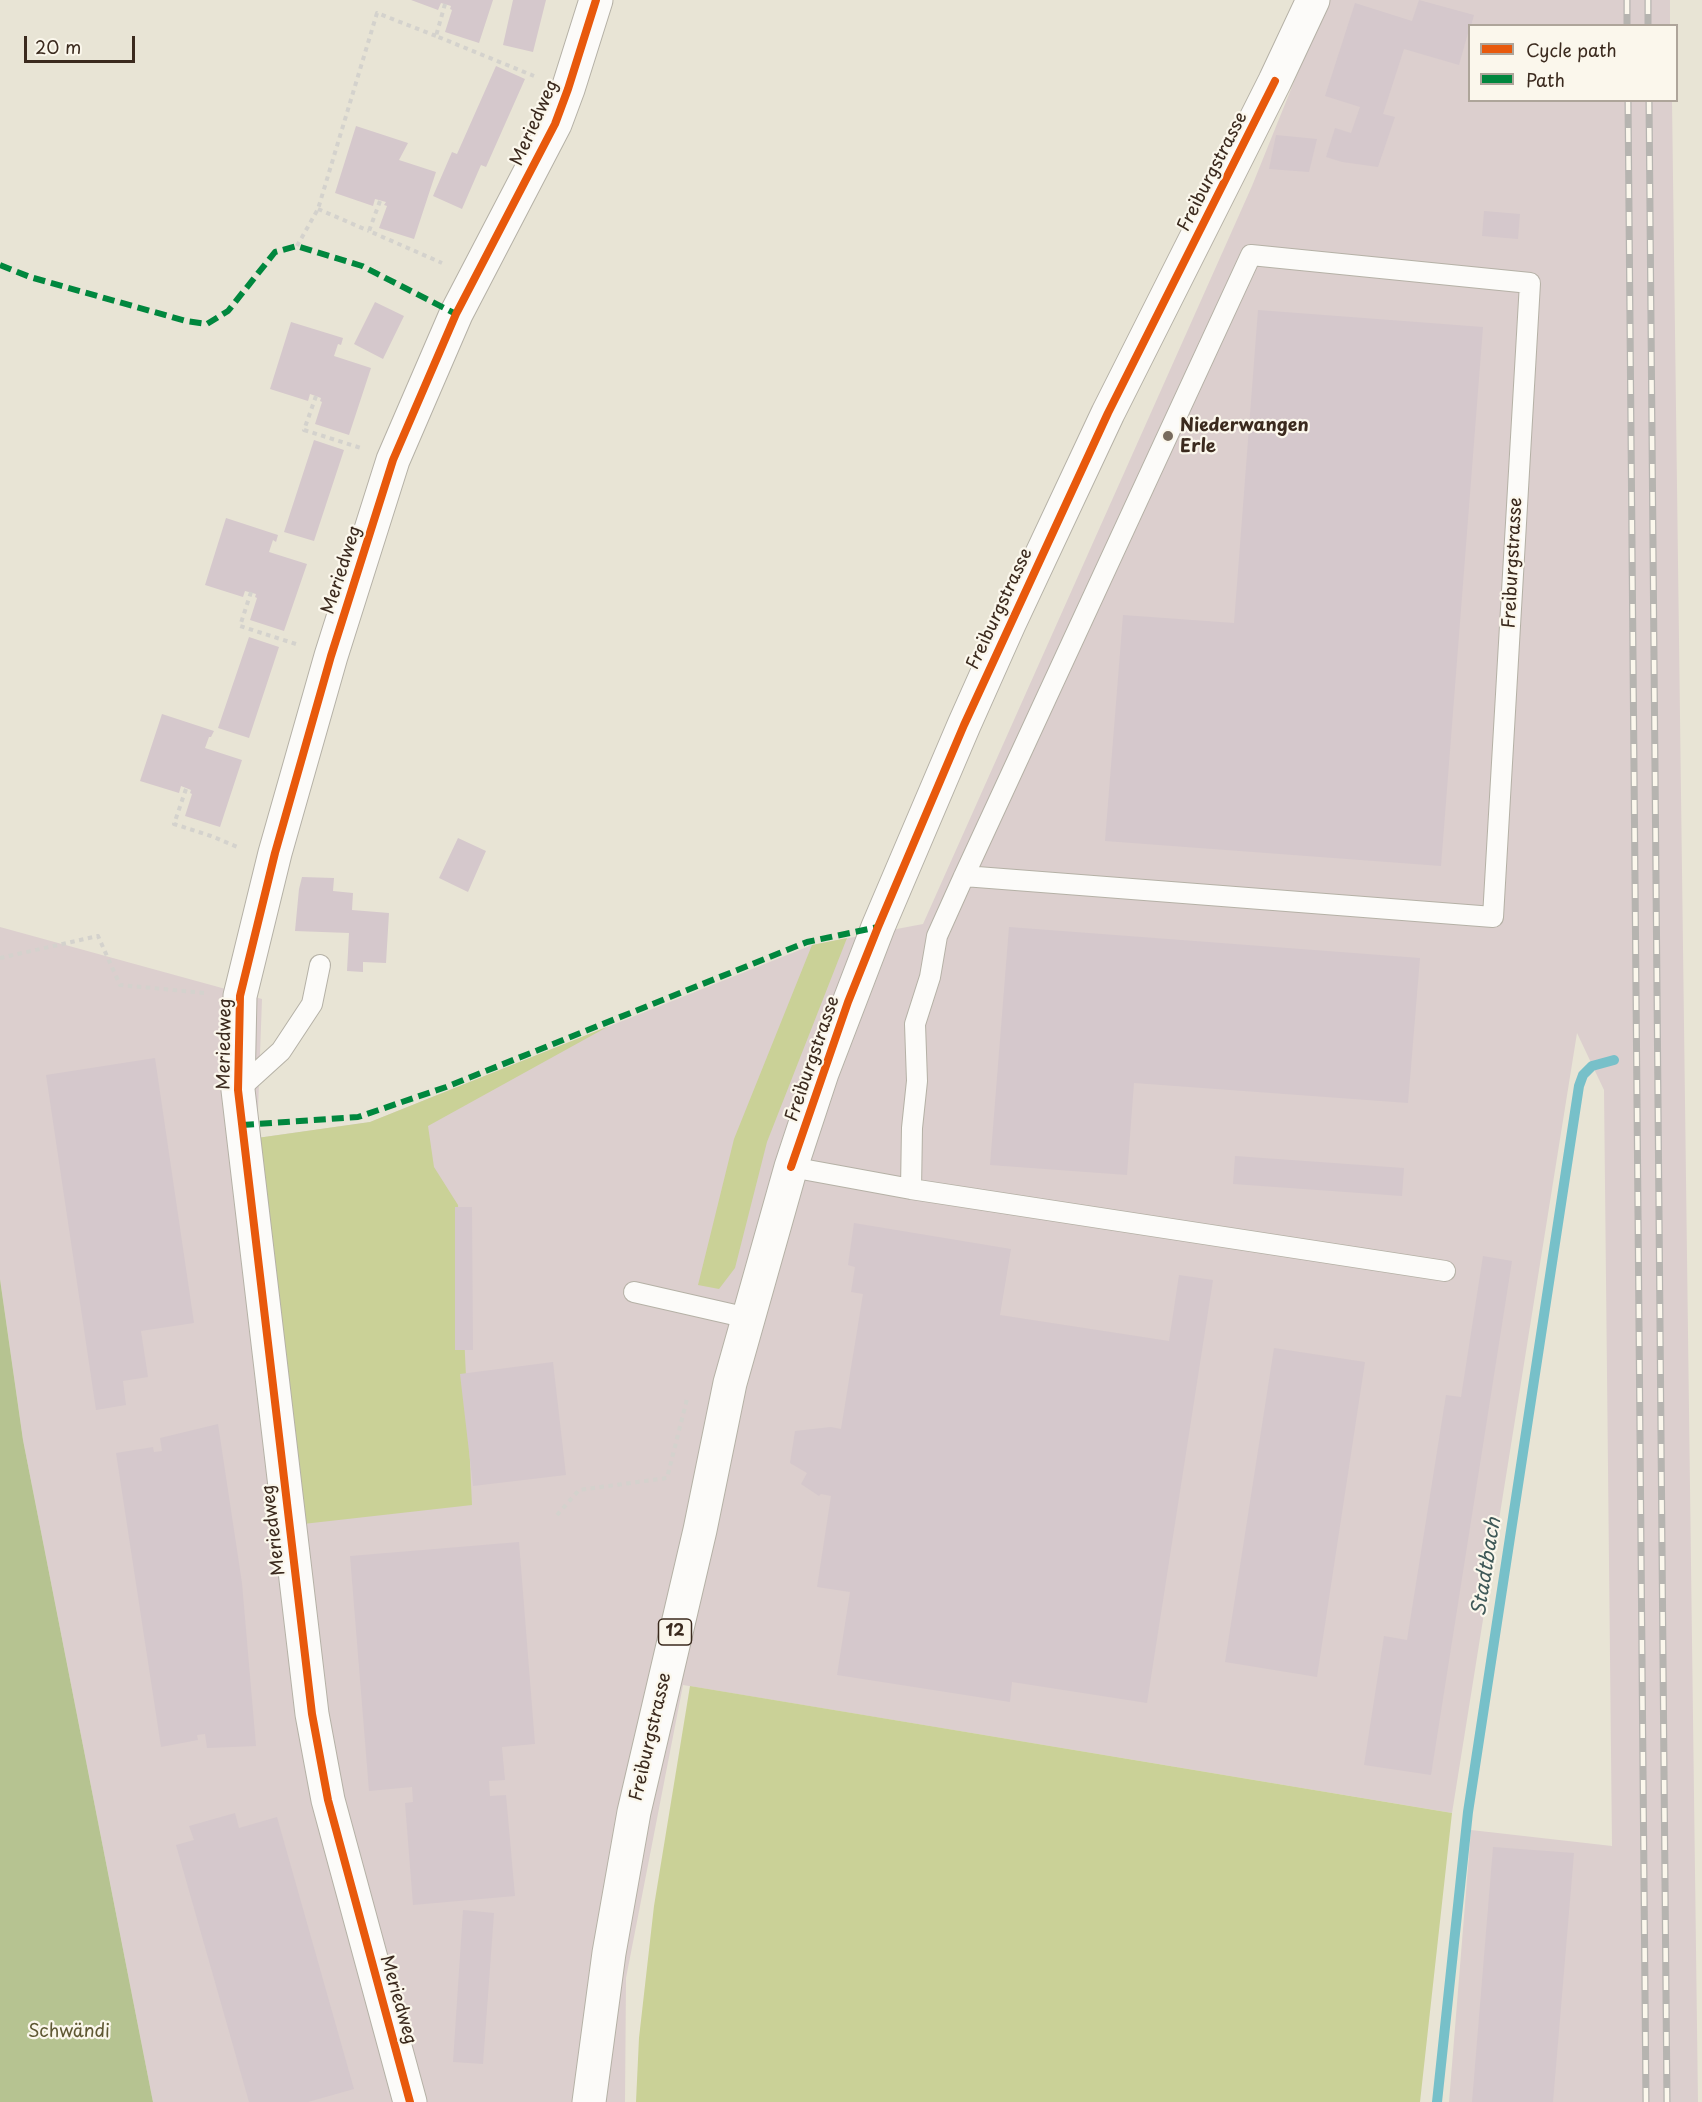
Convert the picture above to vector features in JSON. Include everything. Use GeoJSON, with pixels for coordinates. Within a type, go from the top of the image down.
{"type":"FeatureCollection","features":[{"type":"Feature","properties":{"kind":"main road","name":"Meriedweg"},"geometry":{"type":"LineString","coordinates":[[411,2102],[328,1800],[312,1714],[238,1090],[240,996],[275,853],[331,656],[393,460],[456,314],[555,124],[596,0]]}},
{"type":"Feature","properties":{"kind":"main road","name":"Freiburgstrasse"},"geometry":{"type":"LineString","coordinates":[[588,2102],[609,1953],[634,1812],[700,1530],[730,1383],[791,1167],[848,1002],[964,725],[1108,413],[1275,81],[1313,0]]}},
{"type":"Feature","properties":{"kind":"lane","name":"Freiburgstrasse"},"geometry":{"type":"LineString","coordinates":[[911,1189],[912,1128],[917,1081],[915,1024],[930,977],[937,936],[964,876],[1251,255],[1530,283],[1493,917],[964,876]]}},
{"type":"Feature","properties":{"kind":"lane"},"geometry":{"type":"LineString","coordinates":[[238,1090],[280,1051],[312,1004],[320,965]]}},
{"type":"Feature","properties":{"kind":"lane"},"geometry":{"type":"LineString","coordinates":[[791,1167],[911,1189],[1445,1272]]}},
{"type":"Feature","properties":{"kind":"lane"},"geometry":{"type":"LineString","coordinates":[[634,1292],[748,1318]]}},
{"type":"Feature","properties":{"kind":"path"},"geometry":{"type":"LineString","coordinates":[[436,36],[446,4]]}},
{"type":"Feature","properties":{"kind":"path"},"geometry":{"type":"LineString","coordinates":[[297,246],[318,209],[377,13],[568,89]]}},
{"type":"Feature","properties":{"kind":"path"},"geometry":{"type":"LineString","coordinates":[[369,231],[380,201]]}},
{"type":"Feature","properties":{"kind":"path"},"geometry":{"type":"LineString","coordinates":[[318,209],[475,278]]}},
{"type":"Feature","properties":{"kind":"path"},"geometry":{"type":"LineString","coordinates":[[316,396],[304,430],[393,460]]}},
{"type":"Feature","properties":{"kind":"path"},"geometry":{"type":"LineString","coordinates":[[251,592],[240,626],[331,656]]}},
{"type":"Feature","properties":{"kind":"path"},"geometry":{"type":"LineString","coordinates":[[186,789],[174,824],[211,836],[243,850]]}},
{"type":"Feature","properties":{"kind":"path"},"geometry":{"type":"LineString","coordinates":[[0,958],[98,936],[120,985],[208,993]]}},
{"type":"Feature","properties":{"kind":"path"},"geometry":{"type":"LineString","coordinates":[[557,1515],[579,1490],[667,1478],[688,1398]]}},
{"type":"Feature","properties":{"kind":"shaded area"},"geometry":{"type":"Polygon","coordinates":[[[1327,0],[1670,0],[1670,24],[1468,24],[1468,102],[1672,102],[1698,2102],[1449,2102],[1471,1830],[1612,1846],[1604,1090],[1577,1033],[1452,1813],[683,1685],[626,1978],[625,2102],[153,2102],[23,1440],[0,1279],[0,927],[262,999],[257,1138],[370,1122],[812,945],[923,924],[1252,186],[1327,0]]]}},
{"type":"Feature","properties":{"kind":"green space"},"geometry":{"type":"Polygon","coordinates":[[[847,938],[767,1142],[735,1268],[719,1289],[698,1285],[734,1139],[812,945],[847,938]]]}},
{"type":"Feature","properties":{"kind":"green space"},"geometry":{"type":"Polygon","coordinates":[[[609,1026],[428,1126],[434,1167],[458,1205],[472,1505],[303,1524],[257,1138],[370,1122],[609,1026]]]}},
{"type":"Feature","properties":{"kind":"green space","name":"Schwändi"},"geometry":{"type":"Polygon","coordinates":[[[0,1279],[23,1440],[153,2102],[0,2102],[0,1279]]]}},
{"type":"Feature","properties":{"kind":"green space"},"geometry":{"type":"Polygon","coordinates":[[[690,1686],[1452,1813],[1420,2102],[636,2102],[639,2038],[654,1906],[690,1686]]]}},
{"type":"Feature","properties":{"kind":"building"},"geometry":{"type":"Polygon","coordinates":[[[411,0],[493,0],[479,43],[445,32],[452,10],[451,6],[441,3],[438,10],[411,0]]]}},
{"type":"Feature","properties":{"kind":"building"},"geometry":{"type":"Polygon","coordinates":[[[513,0],[546,0],[533,52],[503,45],[513,0]]]}},
{"type":"Feature","properties":{"kind":"building"},"geometry":{"type":"Polygon","coordinates":[[[1419,0],[1474,15],[1472,24],[1468,24],[1468,33],[1459,65],[1404,49],[1383,114],[1395,117],[1378,167],[1342,162],[1326,157],[1335,128],[1351,133],[1360,107],[1325,96],[1355,3],[1412,21],[1419,0]]]}},
{"type":"Feature","properties":{"kind":"building"},"geometry":{"type":"Polygon","coordinates":[[[496,66],[525,79],[486,167],[481,165],[462,209],[433,196],[452,152],[457,154],[496,66]]]}},
{"type":"Feature","properties":{"kind":"building"},"geometry":{"type":"Polygon","coordinates":[[[356,126],[408,143],[399,160],[436,172],[414,239],[379,228],[387,206],[384,205],[386,202],[375,199],[373,206],[335,193],[356,126]]]}},
{"type":"Feature","properties":{"kind":"building"},"geometry":{"type":"Polygon","coordinates":[[[1276,135],[1317,139],[1309,172],[1269,169],[1276,135]]]}},
{"type":"Feature","properties":{"kind":"building"},"geometry":{"type":"Polygon","coordinates":[[[1484,211],[1520,214],[1518,239],[1482,236],[1484,211]]]}},
{"type":"Feature","properties":{"kind":"building"},"geometry":{"type":"Polygon","coordinates":[[[375,302],[404,316],[383,359],[354,344],[375,302]]]}},
{"type":"Feature","properties":{"kind":"building"},"geometry":{"type":"Polygon","coordinates":[[[1258,310],[1483,327],[1441,866],[1105,841],[1123,615],[1234,623],[1258,310]]]}},
{"type":"Feature","properties":{"kind":"building"},"geometry":{"type":"Polygon","coordinates":[[[291,322],[343,338],[334,356],[371,368],[349,435],[315,424],[322,402],[321,398],[310,394],[308,401],[270,389],[291,322]]]}},
{"type":"Feature","properties":{"kind":"building"},"geometry":{"type":"Polygon","coordinates":[[[314,440],[344,450],[314,541],[284,532],[314,440]]]}},
{"type":"Feature","properties":{"kind":"building"},"geometry":{"type":"Polygon","coordinates":[[[226,518],[278,535],[276,542],[273,540],[269,552],[307,564],[284,631],[250,620],[257,598],[256,594],[245,591],[243,597],[205,585],[226,518]]]}},
{"type":"Feature","properties":{"kind":"building"},"geometry":{"type":"Polygon","coordinates":[[[249,637],[279,647],[249,738],[218,728],[249,637]]]}},
{"type":"Feature","properties":{"kind":"building"},"geometry":{"type":"Polygon","coordinates":[[[162,714],[214,731],[205,748],[242,760],[220,827],[185,816],[192,794],[191,790],[181,786],[179,793],[140,781],[162,714]]]}},
{"type":"Feature","properties":{"kind":"building"},"geometry":{"type":"Polygon","coordinates":[[[458,838],[486,851],[468,892],[439,878],[458,838]]]}},
{"type":"Feature","properties":{"kind":"building"},"geometry":{"type":"Polygon","coordinates":[[[302,877],[334,878],[333,891],[353,893],[352,910],[389,913],[386,963],[363,962],[363,972],[347,971],[349,933],[295,931],[302,877]]]}},
{"type":"Feature","properties":{"kind":"building"},"geometry":{"type":"Polygon","coordinates":[[[1009,927],[1420,958],[1408,1103],[1134,1083],[1127,1175],[990,1165],[1009,927]]]}},
{"type":"Feature","properties":{"kind":"building"},"geometry":{"type":"Polygon","coordinates":[[[155,1058],[194,1323],[141,1331],[148,1377],[123,1381],[126,1405],[96,1410],[46,1075],[155,1058]]]}},
{"type":"Feature","properties":{"kind":"building"},"geometry":{"type":"Polygon","coordinates":[[[1235,1156],[1404,1168],[1402,1196],[1233,1184],[1235,1156]]]}},
{"type":"Feature","properties":{"kind":"building"},"geometry":{"type":"Polygon","coordinates":[[[455,1207],[472,1207],[473,1350],[455,1350],[455,1207]]]}},
{"type":"Feature","properties":{"kind":"building"},"geometry":{"type":"Polygon","coordinates":[[[854,1223],[1011,1249],[1000,1315],[1169,1341],[1179,1275],[1213,1280],[1147,1703],[1012,1682],[1010,1702],[837,1675],[850,1592],[817,1587],[831,1496],[821,1494],[819,1496],[801,1484],[807,1473],[790,1463],[795,1431],[831,1427],[841,1429],[863,1294],[851,1292],[855,1267],[848,1265],[854,1223]]]}},
{"type":"Feature","properties":{"kind":"building"},"geometry":{"type":"Polygon","coordinates":[[[1483,1256],[1512,1261],[1431,1775],[1364,1765],[1384,1636],[1407,1640],[1446,1395],[1461,1397],[1483,1256]]]}},
{"type":"Feature","properties":{"kind":"building"},"geometry":{"type":"Polygon","coordinates":[[[1274,1348],[1365,1362],[1317,1677],[1225,1662],[1274,1348]]]}},
{"type":"Feature","properties":{"kind":"building"},"geometry":{"type":"Polygon","coordinates":[[[553,1362],[566,1475],[473,1486],[460,1374],[553,1362]]]}},
{"type":"Feature","properties":{"kind":"building"},"geometry":{"type":"Polygon","coordinates":[[[218,1424],[242,1583],[256,1746],[207,1748],[205,1734],[197,1735],[198,1740],[161,1747],[116,1453],[153,1447],[154,1452],[162,1451],[160,1438],[218,1424]]]}},
{"type":"Feature","properties":{"kind":"building"},"geometry":{"type":"Polygon","coordinates":[[[519,1542],[535,1744],[502,1747],[505,1780],[489,1781],[490,1796],[506,1795],[515,1896],[413,1905],[405,1803],[413,1802],[412,1787],[369,1791],[350,1556],[519,1542]]]}},
{"type":"Feature","properties":{"kind":"building"},"geometry":{"type":"Polygon","coordinates":[[[235,1813],[239,1828],[277,1817],[354,2089],[308,2102],[249,2102],[176,1845],[194,1840],[189,1826],[235,1813]]]}},
{"type":"Feature","properties":{"kind":"building"},"geometry":{"type":"Polygon","coordinates":[[[1493,1847],[1574,1853],[1553,2102],[1472,2102],[1493,1847]]]}},
{"type":"Feature","properties":{"kind":"building"},"geometry":{"type":"Polygon","coordinates":[[[463,1910],[494,1913],[483,2064],[453,2062],[463,1910]]]}},
{"type":"Feature","properties":{"kind":"waterway","name":"Stadtbach"},"geometry":{"type":"LineString","coordinates":[[1437,2102],[1468,1812],[1579,1086],[1583,1075],[1592,1066],[1614,1060]]}},
{"type":"Feature","properties":{"kind":"railway"},"geometry":{"type":"LineString","coordinates":[[1627,0],[1627,24]]}},
{"type":"Feature","properties":{"kind":"railway"},"geometry":{"type":"LineString","coordinates":[[1648,0],[1648,24]]}},
{"type":"Feature","properties":{"kind":"railway"},"geometry":{"type":"LineString","coordinates":[[1628,102],[1646,2102]]}},
{"type":"Feature","properties":{"kind":"railway"},"geometry":{"type":"LineString","coordinates":[[1649,102],[1667,2102]]}},
{"type":"Feature","properties":{"kind":"marked path"},"geometry":{"type":"LineString","coordinates":[[0,265],[30,277],[186,321],[207,324],[228,311],[275,252],[297,246],[362,266],[456,314]]}},
{"type":"Feature","properties":{"kind":"marked path"},"geometry":{"type":"LineString","coordinates":[[242,1125],[358,1117],[446,1087],[807,942],[878,927]]}},
{"type":"Feature","properties":{"kind":"cycle path"},"geometry":{"type":"LineString","coordinates":[[410,2102],[328,1800],[312,1714],[238,1090],[240,996],[275,853],[331,656],[393,460],[456,314],[555,124],[596,0]]}},
{"type":"Feature","properties":{"kind":"cycle path"},"geometry":{"type":"LineString","coordinates":[[791,1167],[848,1002],[964,725],[1108,413],[1275,81]]}},
{"type":"Feature","properties":{"kind":"place","name":"Niederwangen Erle"},"geometry":{"type":"Point","coordinates":[1168,436]}}]}
